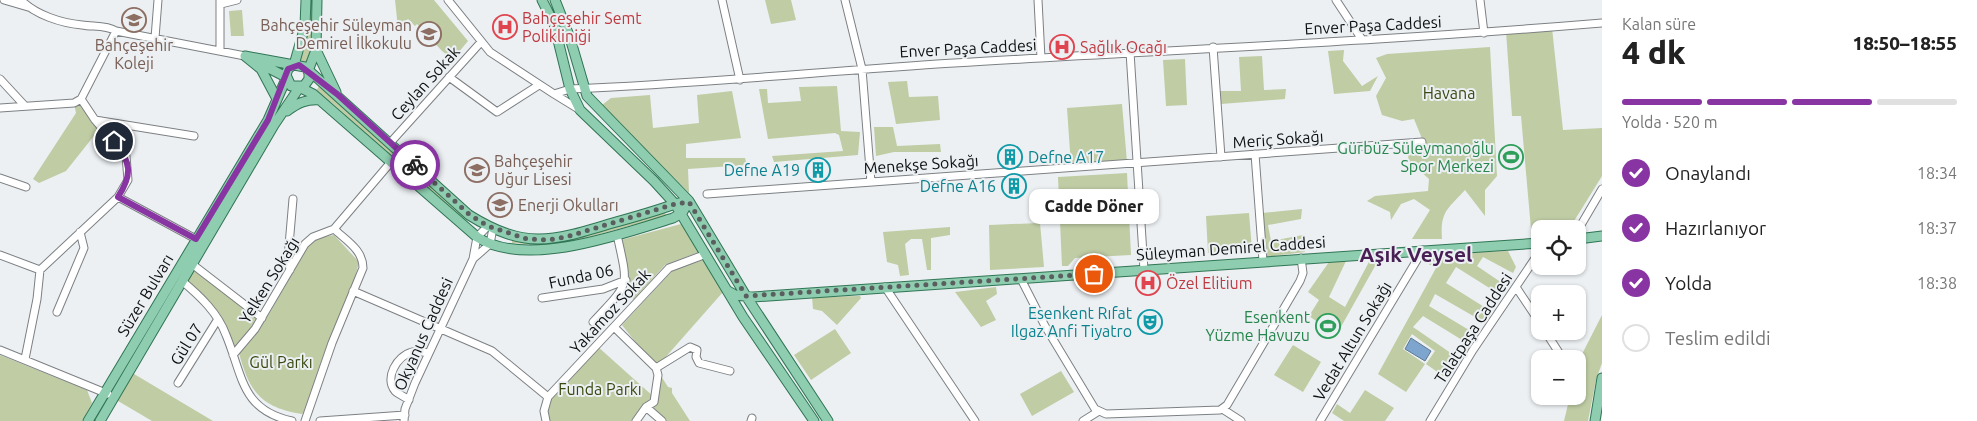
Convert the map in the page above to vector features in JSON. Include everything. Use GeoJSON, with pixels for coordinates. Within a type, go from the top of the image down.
{"type":"FeatureCollection","features":[{"type":"Feature","properties":{"kind":"main road"},"geometry":{"type":"LineString","coordinates":[[286,78],[288,69],[293,65],[305,26],[306,0]]}},
{"type":"Feature","properties":{"kind":"main road"},"geometry":{"type":"LineString","coordinates":[[300,88],[308,82],[308,72],[316,50],[317,0]]}},
{"type":"Feature","properties":{"kind":"main road"},"geometry":{"type":"LineString","coordinates":[[542,0],[554,24],[576,89],[596,106],[689,202],[746,296],[828,421]]}},
{"type":"Feature","properties":{"kind":"main road"},"geometry":{"type":"LineString","coordinates":[[555,0],[570,38],[580,110],[654,181],[682,213],[740,312],[814,421]]}},
{"type":"Feature","properties":{"kind":"main road"},"geometry":{"type":"LineString","coordinates":[[316,50],[337,94]]}},
{"type":"Feature","properties":{"kind":"main road"},"geometry":{"type":"LineString","coordinates":[[245,56],[302,66],[337,94],[470,215],[490,227],[527,239],[547,240],[566,237],[675,204],[689,202]]}},
{"type":"Feature","properties":{"kind":"main road"},"geometry":{"type":"LineString","coordinates":[[245,56],[286,78],[291,86],[300,88],[320,100],[476,237],[490,244],[538,250],[583,244],[673,218],[682,213],[689,202]]}},
{"type":"Feature","properties":{"kind":"main road"},"geometry":{"type":"LineString","coordinates":[[245,56],[261,69],[277,99]]}},
{"type":"Feature","properties":{"kind":"main road","name":"Süzer Bulvarı"},"geometry":{"type":"LineString","coordinates":[[88,421],[268,120],[286,78]]}},
{"type":"Feature","properties":{"kind":"main road","name":"Süzer Bulvarı"},"geometry":{"type":"LineString","coordinates":[[100,421],[192,264],[300,88]]}},
{"type":"Feature","properties":{"kind":"main road"},"geometry":{"type":"LineString","coordinates":[[283,114],[298,103],[310,99],[320,100]]}},
{"type":"Feature","properties":{"kind":"main road"},"geometry":{"type":"LineString","coordinates":[[1586,239],[1602,238]]}},
{"type":"Feature","properties":{"kind":"main road","name":"Süleyman Demirel Caddesi"},"geometry":{"type":"LineString","coordinates":[[728,291],[746,296],[1531,244]]}},
{"type":"Feature","properties":{"kind":"main road"},"geometry":{"type":"LineString","coordinates":[[740,312],[741,302],[746,296]]}},
{"type":"Feature","properties":{"kind":"main road"},"geometry":{"type":"LineString","coordinates":[[1595,421],[1602,378]]}},
{"type":"Feature","properties":{"kind":"street"},"geometry":{"type":"LineString","coordinates":[[4,0],[28,7],[58,21],[100,26],[116,32],[245,56]]}},
{"type":"Feature","properties":{"kind":"street"},"geometry":{"type":"LineString","coordinates":[[21,0],[28,7]]}},
{"type":"Feature","properties":{"kind":"street"},"geometry":{"type":"LineString","coordinates":[[155,38],[158,0]]}},
{"type":"Feature","properties":{"kind":"street"},"geometry":{"type":"LineString","coordinates":[[220,50],[221,2],[237,0]]}},
{"type":"Feature","properties":{"kind":"street"},"geometry":{"type":"LineString","coordinates":[[448,0],[490,52],[580,110]]}},
{"type":"Feature","properties":{"kind":"street"},"geometry":{"type":"LineString","coordinates":[[722,0],[740,80]]}},
{"type":"Feature","properties":{"kind":"street"},"geometry":{"type":"LineString","coordinates":[[845,0],[862,69],[871,182]]}},
{"type":"Feature","properties":{"kind":"street"},"geometry":{"type":"LineString","coordinates":[[1038,0],[1040,58]]}},
{"type":"Feature","properties":{"kind":"street"},"geometry":{"type":"LineString","coordinates":[[1336,0],[1361,38]]}},
{"type":"Feature","properties":{"kind":"street"},"geometry":{"type":"LineString","coordinates":[[1480,0],[1484,33]]}},
{"type":"Feature","properties":{"kind":"street","name":"Enver Paşa Caddesi"},"geometry":{"type":"LineString","coordinates":[[554,94],[576,89],[740,80],[862,69],[1361,38],[1484,33],[1602,23]]}},
{"type":"Feature","properties":{"kind":"street"},"geometry":{"type":"LineString","coordinates":[[0,108],[74,103],[81,99],[116,32]]}},
{"type":"Feature","properties":{"kind":"street","name":"Ceylan Sokak"},"geometry":{"type":"LineString","coordinates":[[390,143],[481,42]]}},
{"type":"Feature","properties":{"kind":"street"},"geometry":{"type":"LineString","coordinates":[[1213,47],[1221,157]]}},
{"type":"Feature","properties":{"kind":"street"},"geometry":{"type":"LineString","coordinates":[[1130,52],[1144,270]]}},
{"type":"Feature","properties":{"kind":"street"},"geometry":{"type":"LineString","coordinates":[[449,77],[497,112],[539,85]]}},
{"type":"Feature","properties":{"kind":"street"},"geometry":{"type":"LineString","coordinates":[[0,79],[25,106]]}},
{"type":"Feature","properties":{"kind":"street"},"geometry":{"type":"LineString","coordinates":[[25,359],[37,299],[40,270],[118,197],[128,180],[126,156],[95,120],[81,99]]}},
{"type":"Feature","properties":{"kind":"street"},"geometry":{"type":"LineString","coordinates":[[95,120],[194,136]]}},
{"type":"Feature","properties":{"kind":"street","name":"Meriç Sokağı"},"geometry":{"type":"LineString","coordinates":[[1137,163],[1422,142]]}},
{"type":"Feature","properties":{"kind":"street"},"geometry":{"type":"LineString","coordinates":[[1256,154],[1263,261]]}},
{"type":"Feature","properties":{"kind":"street"},"geometry":{"type":"LineString","coordinates":[[305,421],[363,268],[363,259],[360,252],[334,229],[391,162]]}},
{"type":"Feature","properties":{"kind":"street","name":"Menekşe Sokağı"},"geometry":{"type":"LineString","coordinates":[[707,194],[1137,163]]}},
{"type":"Feature","properties":{"kind":"street"},"geometry":{"type":"LineString","coordinates":[[0,178],[26,187]]}},
{"type":"Feature","properties":{"kind":"street"},"geometry":{"type":"LineString","coordinates":[[1584,220],[1602,189]]}},
{"type":"Feature","properties":{"kind":"street"},"geometry":{"type":"LineString","coordinates":[[118,197],[196,239]]}},
{"type":"Feature","properties":{"kind":"street"},"geometry":{"type":"LineString","coordinates":[[290,270],[288,257],[293,199]]}},
{"type":"Feature","properties":{"kind":"street"},"geometry":{"type":"LineString","coordinates":[[472,259],[476,237],[490,227]]}},
{"type":"Feature","properties":{"kind":"street"},"geometry":{"type":"LineString","coordinates":[[472,259],[490,244],[490,227]]}},
{"type":"Feature","properties":{"kind":"street","name":"Yelken Sokağı"},"geometry":{"type":"LineString","coordinates":[[233,355],[262,318],[305,244],[312,237],[334,229]]}},
{"type":"Feature","properties":{"kind":"street"},"geometry":{"type":"LineString","coordinates":[[57,312],[84,248],[80,232]]}},
{"type":"Feature","properties":{"kind":"street","name":"Funda 06"},"geometry":{"type":"LineString","coordinates":[[593,322],[622,290],[626,280],[617,235]]}},
{"type":"Feature","properties":{"kind":"street","name":"Vedat Altun Sokağı"},"geometry":{"type":"LineString","coordinates":[[1320,421],[1423,250]]}},
{"type":"Feature","properties":{"kind":"street"},"geometry":{"type":"LineString","coordinates":[[0,255],[40,270]]}},
{"type":"Feature","properties":{"kind":"street","name":"Yakamoz Sokak"},"geometry":{"type":"LineString","coordinates":[[548,398],[669,268],[701,256]]}},
{"type":"Feature","properties":{"kind":"street"},"geometry":{"type":"LineString","coordinates":[[1224,410],[1300,281],[1303,273],[1301,258]]}},
{"type":"Feature","properties":{"kind":"street","name":"Okyanus Caddesi"},"geometry":{"type":"LineString","coordinates":[[404,418],[409,400],[439,327],[472,259]]}},
{"type":"Feature","properties":{"kind":"street"},"geometry":{"type":"LineString","coordinates":[[192,264],[262,318]]}},
{"type":"Feature","properties":{"kind":"street","name":"Talatpaşa Caddesi"},"geometry":{"type":"LineString","coordinates":[[1430,421],[1473,350],[1531,264]]}},
{"type":"Feature","properties":{"kind":"street"},"geometry":{"type":"LineString","coordinates":[[1021,279],[1045,326],[1095,408],[1106,414],[1224,410],[1241,421]]}},
{"type":"Feature","properties":{"kind":"street","name":"Funda 06"},"geometry":{"type":"LineString","coordinates":[[542,298],[603,289],[626,280]]}},
{"type":"Feature","properties":{"kind":"street"},"geometry":{"type":"LineString","coordinates":[[182,281],[201,297],[218,319],[233,355],[244,389],[254,402],[270,418],[292,421]]}},
{"type":"Feature","properties":{"kind":"street"},"geometry":{"type":"LineString","coordinates":[[885,287],[975,421]]}},
{"type":"Feature","properties":{"kind":"street"},"geometry":{"type":"LineString","coordinates":[[1516,287],[1531,310]]}},
{"type":"Feature","properties":{"kind":"street"},"geometry":{"type":"LineString","coordinates":[[353,291],[492,351],[548,398],[544,411],[546,421]]}},
{"type":"Feature","properties":{"kind":"street","name":"Gül 07"},"geometry":{"type":"LineString","coordinates":[[178,383],[218,319]]}},
{"type":"Feature","properties":{"kind":"street"},"geometry":{"type":"LineString","coordinates":[[614,327],[656,368],[658,375],[654,402],[646,407],[636,421]]}},
{"type":"Feature","properties":{"kind":"street"},"geometry":{"type":"LineString","coordinates":[[656,368],[690,347],[697,350],[696,357],[699,363],[730,371]]}},
{"type":"Feature","properties":{"kind":"street"},"geometry":{"type":"LineString","coordinates":[[0,350],[105,392],[113,398]]}},
{"type":"Feature","properties":{"kind":"street"},"geometry":{"type":"LineString","coordinates":[[409,400],[396,391],[391,383],[392,370],[401,358],[412,352],[428,353]]}},
{"type":"Feature","properties":{"kind":"street"},"geometry":{"type":"LineString","coordinates":[[646,407],[662,421]]}},
{"type":"Feature","properties":{"kind":"street"},"geometry":{"type":"LineString","coordinates":[[1083,421],[1100,411]]}},
{"type":"Feature","properties":{"kind":"street"},"geometry":{"type":"LineString","coordinates":[[320,421],[404,418]]}},
{"type":"Feature","properties":{"kind":"green space"},"geometry":{"type":"Polygon","coordinates":[[[309,0],[312,0],[312,26],[308,67],[299,62],[307,43],[309,0]]]}},
{"type":"Feature","properties":{"kind":"green space"},"geometry":{"type":"Polygon","coordinates":[[[395,0],[434,0],[468,41],[453,59],[442,51],[417,24],[415,26],[408,19],[398,28],[395,0]]]}},
{"type":"Feature","properties":{"kind":"green space"},"geometry":{"type":"Polygon","coordinates":[[[765,0],[791,0],[796,20],[771,24],[765,0]]]}},
{"type":"Feature","properties":{"kind":"green space"},"geometry":{"type":"Polygon","coordinates":[[[242,10],[244,36],[231,36],[229,11],[242,10]]]}},
{"type":"Feature","properties":{"kind":"green space"},"geometry":{"type":"Polygon","coordinates":[[[1552,28],[1563,130],[1602,128],[1602,176],[1575,220],[1531,220],[1531,229],[1521,116],[1512,116],[1506,31],[1552,28]]]}},
{"type":"Feature","properties":{"kind":"green space","name":"Havana"},"geometry":{"type":"Polygon","coordinates":[[[1490,47],[1497,176],[1485,190],[1485,216],[1465,190],[1446,211],[1442,222],[1442,239],[1412,239],[1430,210],[1414,199],[1401,204],[1391,220],[1390,212],[1367,201],[1375,196],[1428,191],[1429,179],[1419,170],[1409,172],[1408,153],[1427,151],[1414,119],[1402,121],[1382,115],[1376,96],[1386,78],[1376,58],[1387,54],[1490,47]]]}},
{"type":"Feature","properties":{"kind":"green space"},"geometry":{"type":"Polygon","coordinates":[[[1344,50],[1343,61],[1362,86],[1378,76],[1370,91],[1334,94],[1328,51],[1344,50]]]}},
{"type":"Feature","properties":{"kind":"green space"},"geometry":{"type":"Polygon","coordinates":[[[1262,56],[1264,90],[1286,89],[1285,99],[1221,104],[1220,91],[1241,91],[1239,57],[1262,56]]]}},
{"type":"Feature","properties":{"kind":"green space"},"geometry":{"type":"Polygon","coordinates":[[[1185,59],[1187,105],[1166,106],[1163,60],[1185,59]]]}},
{"type":"Feature","properties":{"kind":"green space"},"geometry":{"type":"Polygon","coordinates":[[[907,81],[909,97],[938,96],[940,120],[896,124],[888,82],[907,81]]]}},
{"type":"Feature","properties":{"kind":"green space"},"geometry":{"type":"Polygon","coordinates":[[[319,86],[465,218],[463,220],[331,102],[315,93],[319,86]]]}},
{"type":"Feature","properties":{"kind":"green space"},"geometry":{"type":"Polygon","coordinates":[[[837,86],[841,131],[860,132],[858,155],[774,162],[772,156],[843,151],[839,135],[835,133],[768,139],[759,89],[767,89],[768,103],[801,101],[799,87],[837,86]]]}},
{"type":"Feature","properties":{"kind":"green space"},"geometry":{"type":"Polygon","coordinates":[[[732,91],[741,138],[686,144],[686,158],[745,158],[747,165],[688,169],[689,193],[602,105],[611,98],[650,95],[653,128],[699,123],[697,95],[732,91]]]}},
{"type":"Feature","properties":{"kind":"green space"},"geometry":{"type":"Polygon","coordinates":[[[81,99],[101,127],[66,171],[39,183],[33,179],[76,113],[74,103],[81,99]]]}},
{"type":"Feature","properties":{"kind":"green space"},"geometry":{"type":"Polygon","coordinates":[[[1122,104],[1127,162],[1071,166],[1067,108],[1122,104]]]}},
{"type":"Feature","properties":{"kind":"green space"},"geometry":{"type":"Polygon","coordinates":[[[874,127],[893,127],[897,146],[940,144],[941,152],[894,152],[876,156],[874,127]]]}},
{"type":"Feature","properties":{"kind":"green space"},"geometry":{"type":"Polygon","coordinates":[[[1127,173],[1131,255],[1075,258],[1068,266],[1062,266],[1058,177],[1127,173]]]}},
{"type":"Feature","properties":{"kind":"green space"},"geometry":{"type":"Polygon","coordinates":[[[1302,209],[1301,219],[1268,225],[1271,241],[1303,235],[1305,252],[1265,257],[1262,213],[1302,209]]]}},
{"type":"Feature","properties":{"kind":"green space"},"geometry":{"type":"Polygon","coordinates":[[[665,213],[666,216],[553,246],[512,243],[512,239],[551,243],[665,213]]]}},
{"type":"Feature","properties":{"kind":"green space"},"geometry":{"type":"Polygon","coordinates":[[[1249,213],[1252,250],[1208,253],[1206,216],[1249,213]]]}},
{"type":"Feature","properties":{"kind":"green space"},"geometry":{"type":"Polygon","coordinates":[[[1040,223],[1044,267],[990,270],[989,225],[1040,223]]]}},
{"type":"Feature","properties":{"kind":"green space"},"geometry":{"type":"Polygon","coordinates":[[[681,224],[699,252],[665,265],[633,300],[621,240],[681,224]]]}},
{"type":"Feature","properties":{"kind":"green space"},"geometry":{"type":"Polygon","coordinates":[[[950,227],[950,235],[931,238],[931,270],[927,270],[922,239],[911,239],[905,244],[909,275],[900,276],[898,265],[887,262],[883,232],[950,227]]]}},
{"type":"Feature","properties":{"kind":"green space","name":"Gül Parkı"},"geometry":{"type":"Polygon","coordinates":[[[334,235],[359,262],[354,282],[322,359],[306,410],[302,414],[288,411],[276,407],[259,396],[247,378],[239,353],[269,314],[310,242],[334,235]]]}},
{"type":"Feature","properties":{"kind":"green space"},"geometry":{"type":"Polygon","coordinates":[[[1508,251],[1516,267],[1513,273],[1483,257],[1477,266],[1505,285],[1499,294],[1456,267],[1446,283],[1489,310],[1482,321],[1435,294],[1429,306],[1474,333],[1467,343],[1423,316],[1413,327],[1458,358],[1446,378],[1426,364],[1435,351],[1412,334],[1403,349],[1425,364],[1406,392],[1378,374],[1436,268],[1423,261],[1428,253],[1508,251]]]}},
{"type":"Feature","properties":{"kind":"green space"},"geometry":{"type":"Polygon","coordinates":[[[1379,259],[1337,334],[1334,333],[1339,323],[1327,315],[1319,323],[1309,316],[1319,300],[1308,292],[1329,262],[1346,261],[1329,297],[1345,307],[1370,260],[1379,259]]]}},
{"type":"Feature","properties":{"kind":"green space"},"geometry":{"type":"Polygon","coordinates":[[[703,260],[723,292],[656,368],[622,325],[673,270],[703,260]]]}},
{"type":"Feature","properties":{"kind":"green space"},"geometry":{"type":"Polygon","coordinates":[[[192,264],[262,318],[233,355],[218,319],[182,281],[192,264]]]}},
{"type":"Feature","properties":{"kind":"green space"},"geometry":{"type":"Polygon","coordinates":[[[996,287],[997,294],[986,301],[996,320],[981,327],[955,292],[996,287]]]}},
{"type":"Feature","properties":{"kind":"green space"},"geometry":{"type":"Polygon","coordinates":[[[860,296],[861,298],[837,325],[822,311],[813,309],[812,297],[860,296]]]}},
{"type":"Feature","properties":{"kind":"green space"},"geometry":{"type":"Polygon","coordinates":[[[1602,315],[1602,363],[1596,380],[1588,421],[1564,421],[1568,405],[1586,405],[1586,350],[1584,350],[1602,315]]]}},
{"type":"Feature","properties":{"kind":"green space"},"geometry":{"type":"Polygon","coordinates":[[[835,329],[851,353],[811,380],[794,355],[835,329]]]}},
{"type":"Feature","properties":{"kind":"green space"},"geometry":{"type":"Polygon","coordinates":[[[1293,345],[1321,362],[1303,392],[1274,375],[1293,345]]]}},
{"type":"Feature","properties":{"kind":"green space","name":"Funda Parkı"},"geometry":{"type":"Polygon","coordinates":[[[597,346],[654,397],[656,368],[668,387],[672,388],[672,393],[690,421],[662,421],[646,407],[636,421],[546,421],[547,401],[597,346]]]}},
{"type":"Feature","properties":{"kind":"green space"},"geometry":{"type":"Polygon","coordinates":[[[0,355],[87,390],[92,403],[82,421],[0,421],[0,355]]]}},
{"type":"Feature","properties":{"kind":"green space"},"geometry":{"type":"Polygon","coordinates":[[[129,371],[213,421],[152,421],[113,398],[129,371]]]}},
{"type":"Feature","properties":{"kind":"green space"},"geometry":{"type":"Polygon","coordinates":[[[1061,371],[1074,392],[1032,416],[1020,394],[1061,371]]]}},
{"type":"Feature","properties":{"kind":"green space"},"geometry":{"type":"Polygon","coordinates":[[[1365,390],[1394,408],[1385,421],[1344,421],[1332,413],[1337,404],[1350,413],[1365,390]]]}},
{"type":"Feature","properties":{"kind":"water"},"geometry":{"type":"Polygon","coordinates":[[[1411,338],[1431,351],[1425,361],[1405,349],[1411,338]]]}},
{"type":"Feature","properties":{"kind":"way so far"},"geometry":{"type":"LineString","coordinates":[[415,165],[470,215],[506,234],[527,239],[547,240],[566,237],[675,204],[689,202],[746,296],[1094,274]]}},
{"type":"Feature","properties":{"kind":"place","name":"Bahçeşehir Koleji"},"geometry":{"type":"Point","coordinates":[134,20]}},
{"type":"Feature","properties":{"kind":"place","name":"Bahçeşehir Semt Polikliniği"},"geometry":{"type":"Point","coordinates":[505,27]}},
{"type":"Feature","properties":{"kind":"place","name":"Bahçeşehir Süleyman Demirel İlkokulu"},"geometry":{"type":"Point","coordinates":[429,34]}},
{"type":"Feature","properties":{"kind":"place","name":"Sağlık Ocağı"},"geometry":{"type":"Point","coordinates":[1062,47]}},
{"type":"Feature","properties":{"kind":"place","name":"Defne A17"},"geometry":{"type":"Point","coordinates":[1010,157]}},
{"type":"Feature","properties":{"kind":"place","name":"Gürbüz Süleymanoğlu Spor Merkezi"},"geometry":{"type":"Point","coordinates":[1511,157]}},
{"type":"Feature","properties":{"kind":"place","name":"Bahçeşehir Uğur Lisesi"},"geometry":{"type":"Point","coordinates":[477,170]}},
{"type":"Feature","properties":{"kind":"place","name":"Defne A19"},"geometry":{"type":"Point","coordinates":[818,170]}},
{"type":"Feature","properties":{"kind":"place","name":"Defne A16"},"geometry":{"type":"Point","coordinates":[1014,186]}},
{"type":"Feature","properties":{"kind":"place","name":"Enerji Okulları"},"geometry":{"type":"Point","coordinates":[500,205]}},
{"type":"Feature","properties":{"kind":"place","name":"Cadde Döner"},"geometry":{"type":"Point","coordinates":[1094,274]}},
{"type":"Feature","properties":{"kind":"place","name":"Özel Elitium"},"geometry":{"type":"Point","coordinates":[1148,283]}},
{"type":"Feature","properties":{"kind":"place","name":"Esenkent Rıfat Ilgaz Anfi Tiyatro"},"geometry":{"type":"Point","coordinates":[1150,322]}},
{"type":"Feature","properties":{"kind":"place","name":"Esenkent Yüzme Havuzu"},"geometry":{"type":"Point","coordinates":[1328,326]}},
{"type":"Feature","properties":{"kind":"district","name":"Aşık Veysel"},"geometry":{"type":"Point","coordinates":[1416,254]}},
{"type":"Feature","properties":{"kind":"route"},"geometry":{"type":"LineString","coordinates":[[114,141],[126,156],[128,166],[128,180],[118,197],[196,239],[268,120],[286,79],[286,72],[293,66],[305,67],[415,165]]}}]}
